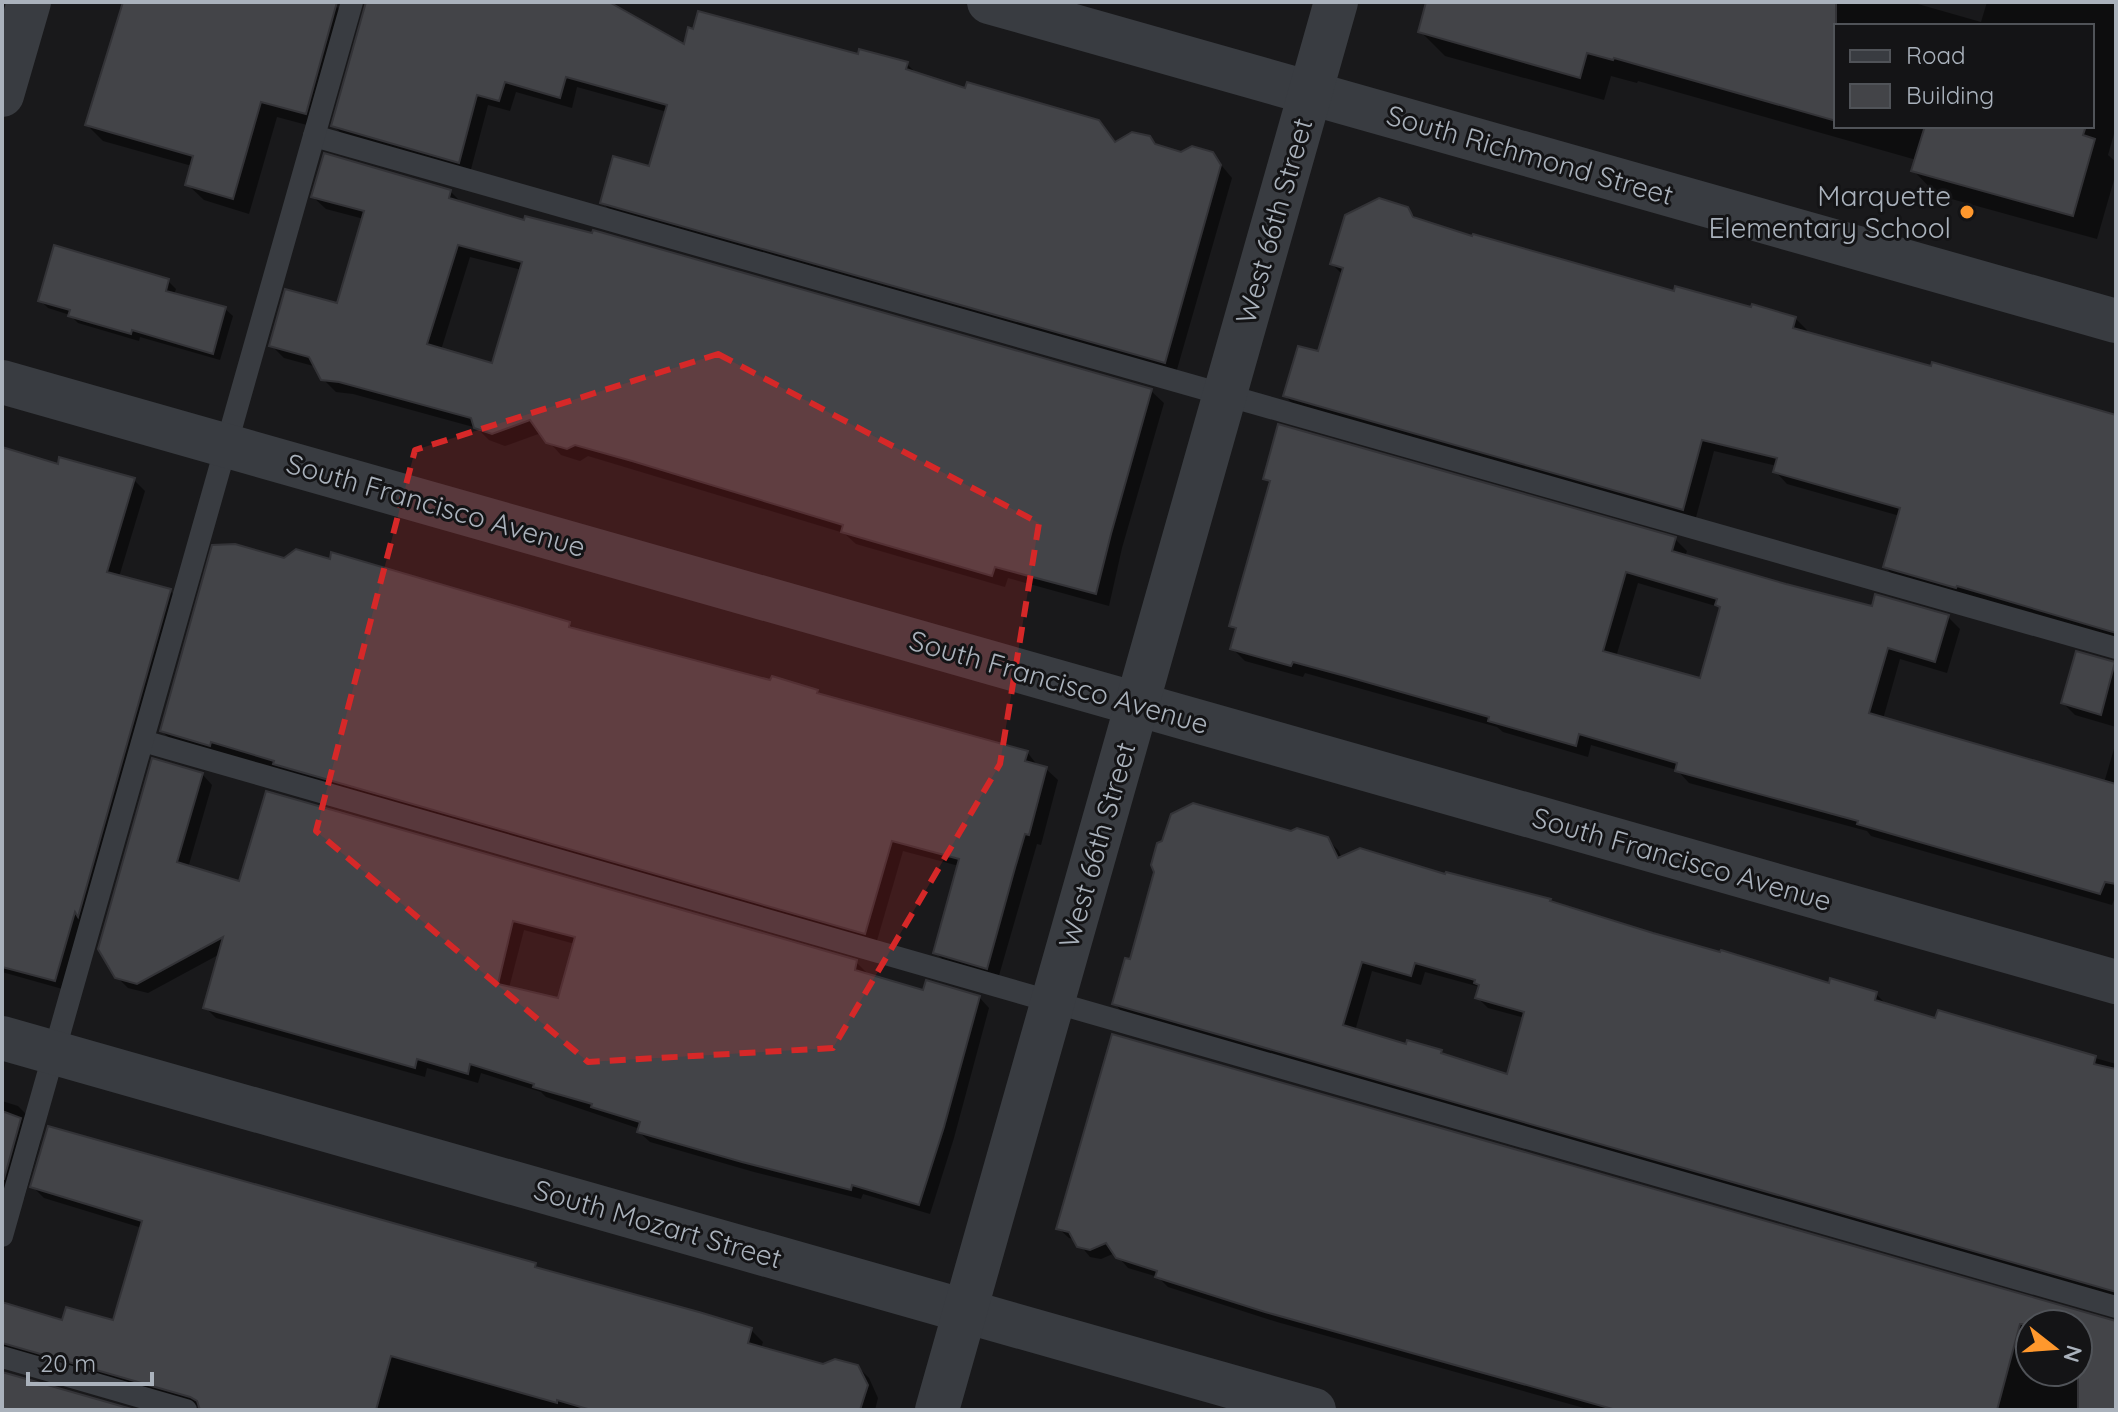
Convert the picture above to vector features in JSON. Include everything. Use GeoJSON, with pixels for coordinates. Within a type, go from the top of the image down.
{"type":"FeatureCollection","features":[{"type":"Feature","properties":{"kind":"street"},"geometry":{"type":"LineString","coordinates":[[2,95],[29,2]]}},
{"type":"Feature","properties":{"kind":"street","name":"South Richmond Street"},"geometry":{"type":"LineString","coordinates":[[989,2],[2116,321]]}},
{"type":"Feature","properties":{"kind":"street","name":"West 66th Street"},"geometry":{"type":"LineString","coordinates":[[937,1410],[1336,2]]}},
{"type":"Feature","properties":{"kind":"street","name":"South Francisco Avenue"},"geometry":{"type":"LineString","coordinates":[[2,382],[2116,982]]}},
{"type":"Feature","properties":{"kind":"street","name":"South Mozart Street"},"geometry":{"type":"LineString","coordinates":[[2,1038],[1314,1410]]}},
{"type":"Feature","properties":{"kind":"lane"},"geometry":{"type":"LineString","coordinates":[[2,1236],[352,2]]}},
{"type":"Feature","properties":{"kind":"lane"},"geometry":{"type":"LineString","coordinates":[[314,136],[2116,648]]}},
{"type":"Feature","properties":{"kind":"lane"},"geometry":{"type":"LineString","coordinates":[[143,741],[2116,1307]]}},
{"type":"Feature","properties":{"kind":"lane"},"geometry":{"type":"LineString","coordinates":[[2,1357],[186,1410]]}},
{"type":"Feature","properties":{"kind":"highlighted area"},"geometry":{"type":"Polygon","coordinates":[[[718,354],[1039,523],[1000,764],[833,1048],[588,1062],[316,831],[415,450],[718,354]]]}},
{"type":"Feature","properties":{"kind":"building"},"geometry":{"type":"Polygon","coordinates":[[[123,2],[337,2],[306,114],[261,102],[233,199],[185,185],[193,156],[85,125],[123,2]]]}},
{"type":"Feature","properties":{"kind":"building"},"geometry":{"type":"Polygon","coordinates":[[[366,2],[609,2],[684,44],[688,27],[693,29],[698,11],[858,54],[859,49],[908,62],[906,69],[965,88],[967,82],[1099,120],[1115,142],[1132,132],[1150,136],[1155,144],[1181,152],[1192,146],[1213,152],[1221,165],[1165,363],[600,203],[613,156],[649,166],[667,105],[566,77],[560,98],[505,82],[499,101],[477,95],[459,163],[331,126],[366,2]]]}},
{"type":"Feature","properties":{"kind":"building"},"geometry":{"type":"Polygon","coordinates":[[[1426,2],[1836,2],[1834,120],[1614,58],[1587,53],[1580,78],[1418,32],[1426,2]]]}},
{"type":"Feature","properties":{"kind":"building"},"geometry":{"type":"Polygon","coordinates":[[[1924,128],[2085,128],[2083,135],[2095,139],[2073,216],[1911,171],[1924,128]]]}},
{"type":"Feature","properties":{"kind":"building"},"geometry":{"type":"Polygon","coordinates":[[[324,153],[451,190],[449,198],[524,220],[525,216],[592,233],[593,230],[1152,389],[1096,594],[995,567],[992,576],[841,532],[843,525],[632,461],[575,445],[567,449],[546,443],[530,420],[492,434],[474,428],[471,418],[339,382],[321,380],[309,357],[269,346],[285,289],[337,303],[364,211],[311,197],[324,153]],[[458,245],[427,344],[492,363],[522,262],[458,245]]]}},
{"type":"Feature","properties":{"kind":"building"},"geometry":{"type":"Polygon","coordinates":[[[1379,198],[1408,207],[1413,217],[1472,236],[1674,291],[1675,286],[1751,307],[1752,304],[1796,317],[1793,328],[1931,366],[1932,362],[2116,415],[2116,633],[1883,567],[1900,508],[1773,472],[1777,458],[1702,440],[1683,510],[1283,396],[1298,346],[1318,351],[1343,268],[1330,264],[1345,215],[1379,198]]]}},
{"type":"Feature","properties":{"kind":"building"},"geometry":{"type":"Polygon","coordinates":[[[54,245],[169,279],[166,291],[226,307],[213,354],[132,330],[131,334],[68,316],[70,310],[38,301],[54,245]]]}},
{"type":"Feature","properties":{"kind":"building"},"geometry":{"type":"Polygon","coordinates":[[[1278,424],[1676,537],[1672,551],[1786,584],[1872,606],[1875,594],[1949,615],[1935,662],[1888,648],[1869,713],[2116,784],[2116,884],[2105,882],[2100,894],[1857,824],[1858,821],[1675,771],[1677,763],[1579,734],[1576,746],[1488,721],[1489,717],[1345,676],[1293,662],[1291,666],[1230,649],[1236,628],[1229,626],[1270,481],[1263,479],[1278,424]],[[1626,572],[1603,651],[1700,678],[1720,607],[1715,605],[1717,599],[1626,572]]]}},
{"type":"Feature","properties":{"kind":"building"},"geometry":{"type":"Polygon","coordinates":[[[2,447],[58,464],[59,457],[135,478],[107,572],[171,589],[78,917],[75,912],[55,981],[2,967],[2,447]]]}},
{"type":"Feature","properties":{"kind":"building"},"geometry":{"type":"Polygon","coordinates":[[[235,544],[284,558],[296,549],[330,559],[331,552],[570,622],[569,627],[770,680],[772,676],[818,690],[817,693],[1028,751],[1025,761],[1047,767],[987,969],[933,953],[959,859],[892,841],[865,934],[273,764],[274,761],[211,742],[210,746],[160,731],[212,545],[235,544]]]}},
{"type":"Feature","properties":{"kind":"building"},"geometry":{"type":"Polygon","coordinates":[[[2076,651],[2115,662],[2101,715],[2061,703],[2076,651]]]}},
{"type":"Feature","properties":{"kind":"building"},"geometry":{"type":"Polygon","coordinates":[[[152,758],[203,773],[177,862],[239,881],[266,791],[857,960],[855,970],[923,990],[926,980],[980,996],[919,1205],[852,1185],[851,1190],[742,1162],[637,1132],[640,1122],[470,1064],[468,1074],[417,1059],[415,1068],[203,1008],[223,937],[137,984],[115,978],[98,949],[152,758]],[[513,921],[498,984],[558,998],[575,937],[513,921]]]}},
{"type":"Feature","properties":{"kind":"building"},"geometry":{"type":"Polygon","coordinates":[[[1193,803],[1291,831],[1297,828],[1328,837],[1338,858],[1360,848],[1445,874],[1551,899],[1653,933],[1829,983],[1830,978],[1877,992],[1875,1000],[1935,1018],[1938,1010],[2096,1056],[2094,1064],[2116,1069],[2116,1292],[1112,1004],[1125,958],[1130,959],[1154,872],[1151,865],[1157,843],[1162,841],[1171,814],[1193,803]],[[1362,962],[1343,1025],[1406,1044],[1407,1040],[1442,1050],[1441,1053],[1507,1074],[1524,1012],[1475,998],[1479,985],[1474,983],[1475,980],[1415,963],[1411,976],[1362,962]]]}},
{"type":"Feature","properties":{"kind":"building"},"geometry":{"type":"Polygon","coordinates":[[[1112,1034],[2071,1308],[2014,1308],[2014,1346],[1997,1410],[1616,1410],[1265,1312],[1155,1277],[1157,1271],[1116,1258],[1106,1243],[1090,1250],[1077,1247],[1069,1232],[1056,1229],[1112,1034]]]}},
{"type":"Feature","properties":{"kind":"building"},"geometry":{"type":"Polygon","coordinates":[[[2,1111],[21,1118],[4,1179],[2,1179],[2,1111]]]}},
{"type":"Feature","properties":{"kind":"building"},"geometry":{"type":"Polygon","coordinates":[[[48,1126],[536,1263],[535,1267],[752,1328],[748,1343],[823,1364],[835,1359],[858,1365],[868,1385],[860,1410],[591,1410],[391,1356],[376,1410],[200,1410],[197,1401],[190,1397],[2,1343],[2,1302],[62,1320],[66,1307],[113,1320],[142,1221],[30,1187],[48,1126]]]}},
{"type":"Feature","properties":{"kind":"building"},"geometry":{"type":"Polygon","coordinates":[[[2094,1315],[2116,1321],[2116,1410],[2078,1410],[2078,1388],[2094,1388],[2094,1315]]]}},
{"type":"Feature","properties":{"kind":"building"},"geometry":{"type":"Polygon","coordinates":[[[2,1372],[135,1410],[2,1410],[2,1372]]]}},
{"type":"Feature","properties":{"kind":"place","name":"Marquette Elementary School"},"geometry":{"type":"Point","coordinates":[1967,212]}}]}
